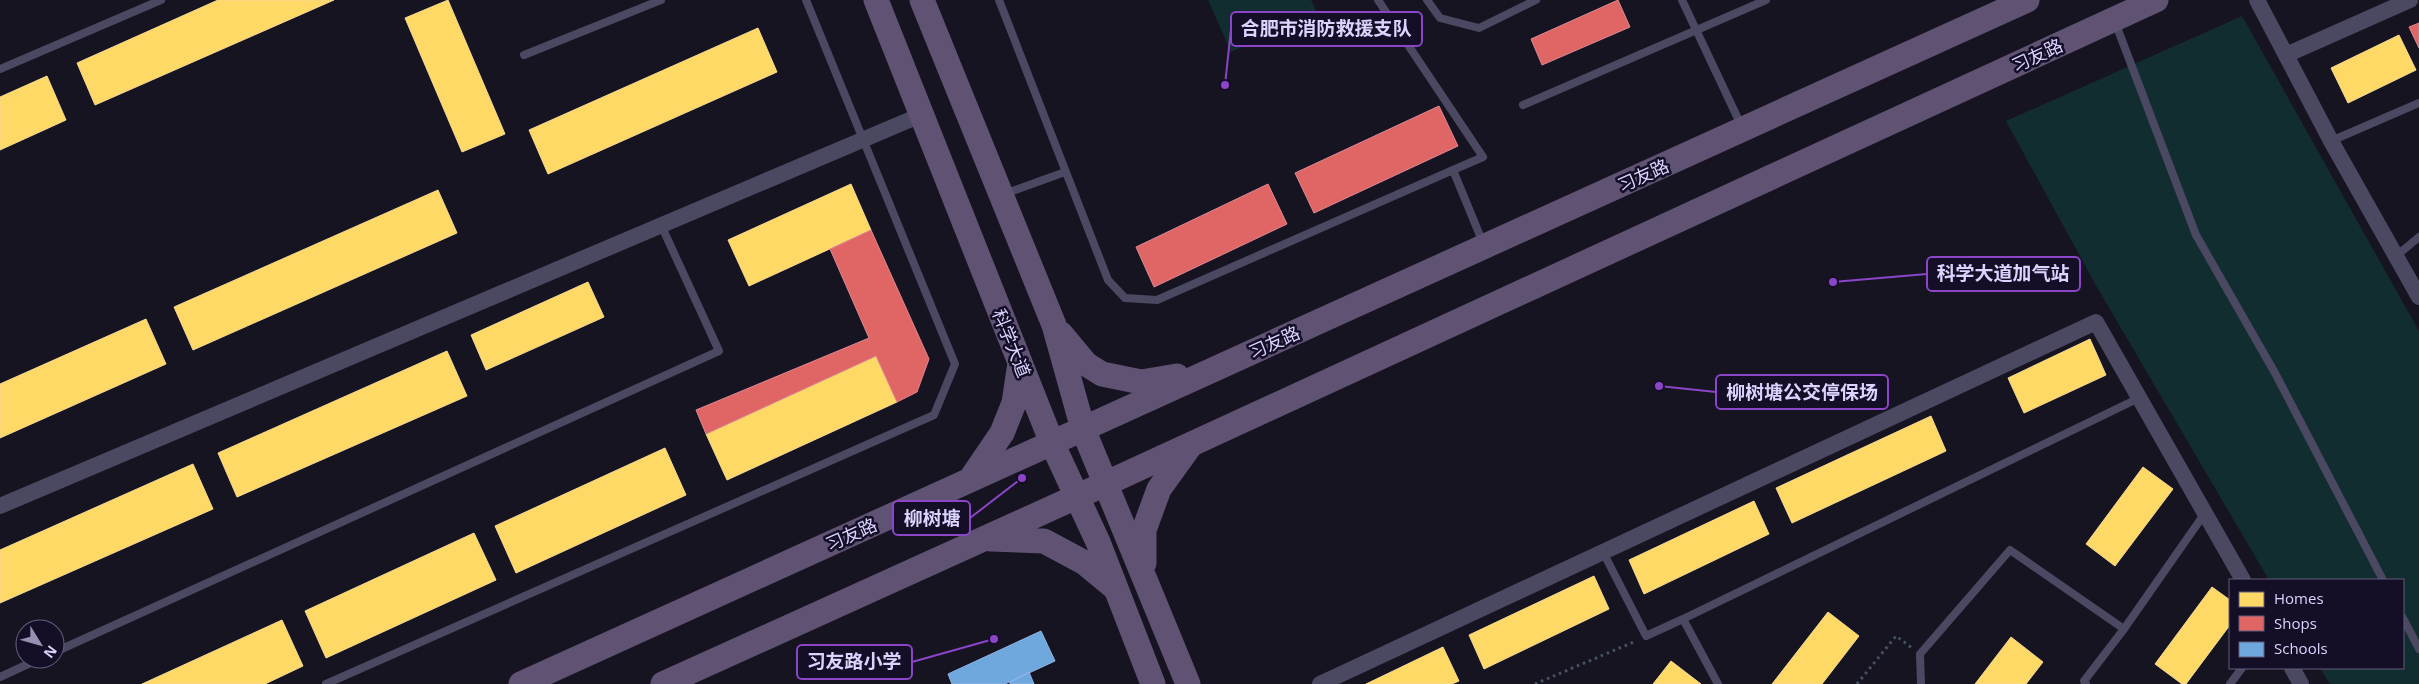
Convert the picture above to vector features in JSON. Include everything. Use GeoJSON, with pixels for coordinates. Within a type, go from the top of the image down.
{"type":"FeatureCollection","features":[{"type":"Feature","properties":{"kind":"main road","name":"科学大道"},"geometry":{"type":"LineString","coordinates":[[876,0],[1052,443],[1098,542],[1153,684]]}},
{"type":"Feature","properties":{"kind":"main road"},"geometry":{"type":"LineString","coordinates":[[922,0],[1054,325],[1083,429],[1107,483],[1188,684]]}},
{"type":"Feature","properties":{"kind":"main road","name":"习友路"},"geometry":{"type":"LineString","coordinates":[[522,684],[2027,0]]}},
{"type":"Feature","properties":{"kind":"main road","name":"习友路"},"geometry":{"type":"LineString","coordinates":[[663,684],[1191,445],[2156,0]]}},
{"type":"Feature","properties":{"kind":"main road"},"geometry":{"type":"LineString","coordinates":[[1054,325],[1086,364],[1102,374],[1141,382],[1214,369]]}},
{"type":"Feature","properties":{"kind":"main road"},"geometry":{"type":"LineString","coordinates":[[970,480],[1002,433],[1014,403],[1020,362]]}},
{"type":"Feature","properties":{"kind":"main road"},"geometry":{"type":"LineString","coordinates":[[1144,573],[1144,530],[1159,489],[1191,445]]}},
{"type":"Feature","properties":{"kind":"main road"},"geometry":{"type":"LineString","coordinates":[[986,538],[1044,541],[1085,563],[1117,590]]}},
{"type":"Feature","properties":{"kind":"street"},"geometry":{"type":"LineString","coordinates":[[2257,0],[2331,142],[2419,297]]}},
{"type":"Feature","properties":{"kind":"street"},"geometry":{"type":"LineString","coordinates":[[2286,55],[2410,0]]}},
{"type":"Feature","properties":{"kind":"street"},"geometry":{"type":"LineString","coordinates":[[0,506],[921,115]]}},
{"type":"Feature","properties":{"kind":"street"},"geometry":{"type":"LineString","coordinates":[[1320,684],[2096,322],[2242,579]]}},
{"type":"Feature","properties":{"kind":"street"},"geometry":{"type":"LineString","coordinates":[[2293,669],[2302,684]]}},
{"type":"Feature","properties":{"kind":"lane"},"geometry":{"type":"LineString","coordinates":[[0,69],[161,0]]}},
{"type":"Feature","properties":{"kind":"lane"},"geometry":{"type":"LineString","coordinates":[[524,56],[661,0]]}},
{"type":"Feature","properties":{"kind":"lane"},"geometry":{"type":"LineString","coordinates":[[326,684],[934,415],[955,364],[806,0]]}},
{"type":"Feature","properties":{"kind":"lane"},"geometry":{"type":"LineString","coordinates":[[998,0],[1108,280],[1125,298],[1157,300],[1483,157],[1378,0]]}},
{"type":"Feature","properties":{"kind":"lane"},"geometry":{"type":"LineString","coordinates":[[1427,0],[1440,18],[1479,28],[1536,0]]}},
{"type":"Feature","properties":{"kind":"lane"},"geometry":{"type":"LineString","coordinates":[[1682,0],[1742,130]]}},
{"type":"Feature","properties":{"kind":"lane"},"geometry":{"type":"LineString","coordinates":[[1523,105],[1766,0]]}},
{"type":"Feature","properties":{"kind":"lane"},"geometry":{"type":"LineString","coordinates":[[2114,19],[2196,235],[2275,373],[2382,579]]}},
{"type":"Feature","properties":{"kind":"lane"},"geometry":{"type":"LineString","coordinates":[[2331,142],[2419,103]]}},
{"type":"Feature","properties":{"kind":"lane"},"geometry":{"type":"LineString","coordinates":[[1453,170],[1484,247]]}},
{"type":"Feature","properties":{"kind":"lane"},"geometry":{"type":"LineString","coordinates":[[1001,195],[1065,172]]}},
{"type":"Feature","properties":{"kind":"lane"},"geometry":{"type":"LineString","coordinates":[[65,647],[720,351],[661,225]]}},
{"type":"Feature","properties":{"kind":"lane"},"geometry":{"type":"LineString","coordinates":[[2396,256],[2419,237]]}},
{"type":"Feature","properties":{"kind":"lane"},"geometry":{"type":"LineString","coordinates":[[1603,552],[1646,636],[2140,398]]}},
{"type":"Feature","properties":{"kind":"lane"},"geometry":{"type":"LineString","coordinates":[[2086,684],[2084,681],[2124,629],[2205,513]]}},
{"type":"Feature","properties":{"kind":"lane"},"geometry":{"type":"LineString","coordinates":[[1921,684],[1920,654],[2010,550],[2124,629]]}},
{"type":"Feature","properties":{"kind":"lane"},"geometry":{"type":"LineString","coordinates":[[1683,619],[1718,684]]}},
{"type":"Feature","properties":{"kind":"lane"},"geometry":{"type":"LineString","coordinates":[[2404,620],[2419,649]]}},
{"type":"Feature","properties":{"kind":"lane"},"geometry":{"type":"LineString","coordinates":[[0,677],[17,669]]}},
{"type":"Feature","properties":{"kind":"lane"},"geometry":{"type":"LineString","coordinates":[[2230,684],[2241,669]]}},
{"type":"Feature","properties":{"kind":"path"},"geometry":{"type":"LineString","coordinates":[[1535,684],[1646,636]]}},
{"type":"Feature","properties":{"kind":"path"},"geometry":{"type":"LineString","coordinates":[[1857,684],[1896,636],[1920,654]]}},
{"type":"Feature","properties":{"kind":"green space"},"geometry":{"type":"Polygon","coordinates":[[[1208,0],[1311,0],[1317,13],[1231,52],[1208,0]]]}},
{"type":"Feature","properties":{"kind":"green space"},"geometry":{"type":"Polygon","coordinates":[[[2242,16],[2419,331],[2419,684],[2330,684],[2321,669],[2404,669],[2404,579],[2268,579],[2098,289],[2006,121],[2242,16]]]}},
{"type":"Feature","properties":{"kind":"building: Homes"},"geometry":{"type":"Polygon","coordinates":[[[218,0],[334,0],[95,105],[77,63],[218,0]]]}},
{"type":"Feature","properties":{"kind":"building: Homes"},"geometry":{"type":"Polygon","coordinates":[[[448,0],[505,134],[462,152],[405,18],[448,0]]]}},
{"type":"Feature","properties":{"kind":"building: Homes"},"geometry":{"type":"Polygon","coordinates":[[[758,28],[777,72],[548,174],[529,130],[758,28]]]}},
{"type":"Feature","properties":{"kind":"building: Homes"},"geometry":{"type":"Polygon","coordinates":[[[2399,35],[2416,70],[2348,103],[2331,68],[2399,35]]]}},
{"type":"Feature","properties":{"kind":"building: Homes"},"geometry":{"type":"Polygon","coordinates":[[[47,76],[66,120],[0,150],[0,97],[47,76]]]}},
{"type":"Feature","properties":{"kind":"building: Homes"},"geometry":{"type":"Polygon","coordinates":[[[851,184],[871,230],[749,286],[728,240],[851,184]]]}},
{"type":"Feature","properties":{"kind":"building: Homes"},"geometry":{"type":"Polygon","coordinates":[[[438,190],[457,233],[193,350],[174,307],[438,190]]]}},
{"type":"Feature","properties":{"kind":"building: Homes"},"geometry":{"type":"Polygon","coordinates":[[[588,282],[604,317],[486,370],[471,335],[588,282]]]}},
{"type":"Feature","properties":{"kind":"building: Homes"},"geometry":{"type":"Polygon","coordinates":[[[146,319],[166,364],[0,438],[0,384],[146,319]]]}},
{"type":"Feature","properties":{"kind":"building: Homes"},"geometry":{"type":"Polygon","coordinates":[[[2090,339],[2106,375],[2024,413],[2008,378],[2090,339]]]}},
{"type":"Feature","properties":{"kind":"building: Homes"},"geometry":{"type":"Polygon","coordinates":[[[447,351],[467,396],[237,497],[218,453],[447,351]]]}},
{"type":"Feature","properties":{"kind":"building: Homes"},"geometry":{"type":"Polygon","coordinates":[[[876,356],[897,402],[727,480],[706,434],[876,356]]]}},
{"type":"Feature","properties":{"kind":"building: Homes"},"geometry":{"type":"Polygon","coordinates":[[[1931,416],[1946,451],[1792,523],[1776,488],[1931,416]]]}},
{"type":"Feature","properties":{"kind":"building: Homes"},"geometry":{"type":"Polygon","coordinates":[[[665,448],[686,495],[516,573],[495,526],[665,448]]]}},
{"type":"Feature","properties":{"kind":"building: Homes"},"geometry":{"type":"Polygon","coordinates":[[[193,464],[213,509],[0,603],[0,550],[193,464]]]}},
{"type":"Feature","properties":{"kind":"building: Homes"},"geometry":{"type":"Polygon","coordinates":[[[2143,467],[2173,489],[2115,566],[2086,544],[2143,467]]]}},
{"type":"Feature","properties":{"kind":"building: Homes"},"geometry":{"type":"Polygon","coordinates":[[[1754,501],[1769,534],[1644,594],[1629,560],[1754,501]]]}},
{"type":"Feature","properties":{"kind":"building: Homes"},"geometry":{"type":"Polygon","coordinates":[[[474,533],[496,580],[326,658],[305,611],[474,533]]]}},
{"type":"Feature","properties":{"kind":"building: Homes"},"geometry":{"type":"Polygon","coordinates":[[[1594,576],[1609,609],[1484,669],[1469,635],[1594,576]]]}},
{"type":"Feature","properties":{"kind":"building: Homes"},"geometry":{"type":"Polygon","coordinates":[[[2212,587],[2229,599],[2229,626],[2186,684],[2182,684],[2155,664],[2212,587]]]}},
{"type":"Feature","properties":{"kind":"building: Homes"},"geometry":{"type":"Polygon","coordinates":[[[1828,612],[1859,636],[1822,684],[1772,684],[1828,612]]]}},
{"type":"Feature","properties":{"kind":"building: Homes"},"geometry":{"type":"Polygon","coordinates":[[[282,620],[303,666],[265,684],[142,684],[282,620]]]}},
{"type":"Feature","properties":{"kind":"building: Homes"},"geometry":{"type":"Polygon","coordinates":[[[2011,637],[2043,662],[2026,684],[1975,684],[2011,637]]]}},
{"type":"Feature","properties":{"kind":"building: Homes"},"geometry":{"type":"Polygon","coordinates":[[[1443,647],[1459,681],[1452,684],[1366,684],[1443,647]]]}},
{"type":"Feature","properties":{"kind":"building: Homes"},"geometry":{"type":"Polygon","coordinates":[[[1671,661],[1701,684],[1653,684],[1671,661]]]}},
{"type":"Feature","properties":{"kind":"building: Shops"},"geometry":{"type":"Polygon","coordinates":[[[1618,0],[1630,27],[1542,65],[1531,39],[1618,0]]]}},
{"type":"Feature","properties":{"kind":"building: Shops"},"geometry":{"type":"Polygon","coordinates":[[[2419,23],[2419,48],[2409,27],[2419,23]]]}},
{"type":"Feature","properties":{"kind":"building: Shops"},"geometry":{"type":"Polygon","coordinates":[[[1439,106],[1458,146],[1314,213],[1295,173],[1439,106]]]}},
{"type":"Feature","properties":{"kind":"building: Shops"},"geometry":{"type":"Polygon","coordinates":[[[1268,184],[1287,224],[1154,287],[1136,247],[1268,184]]]}},
{"type":"Feature","properties":{"kind":"building: Shops"},"geometry":{"type":"Polygon","coordinates":[[[871,230],[929,359],[917,392],[897,402],[876,356],[706,434],[696,410],[869,338],[830,249],[871,230]]]}},
{"type":"Feature","properties":{"kind":"building: Schools"},"geometry":{"type":"Polygon","coordinates":[[[1041,631],[1055,661],[1005,684],[952,684],[948,674],[1041,631]]]}},
{"type":"Feature","properties":{"kind":"building: Schools"},"geometry":{"type":"Polygon","coordinates":[[[1029,672],[1034,684],[1010,684],[1010,682],[1029,672]]]}},
{"type":"Feature","properties":{"kind":"place","name":"合肥市消防救援支队"},"geometry":{"type":"Point","coordinates":[1225,85]}},
{"type":"Feature","properties":{"kind":"place","name":"科学大道加气站"},"geometry":{"type":"Point","coordinates":[1833,282]}},
{"type":"Feature","properties":{"kind":"place","name":"柳树塘公交停保场"},"geometry":{"type":"Point","coordinates":[1659,386]}},
{"type":"Feature","properties":{"kind":"place","name":"柳树塘"},"geometry":{"type":"Point","coordinates":[1022,478]}},
{"type":"Feature","properties":{"kind":"place","name":"习友路小学"},"geometry":{"type":"Point","coordinates":[994,639]}}]}
